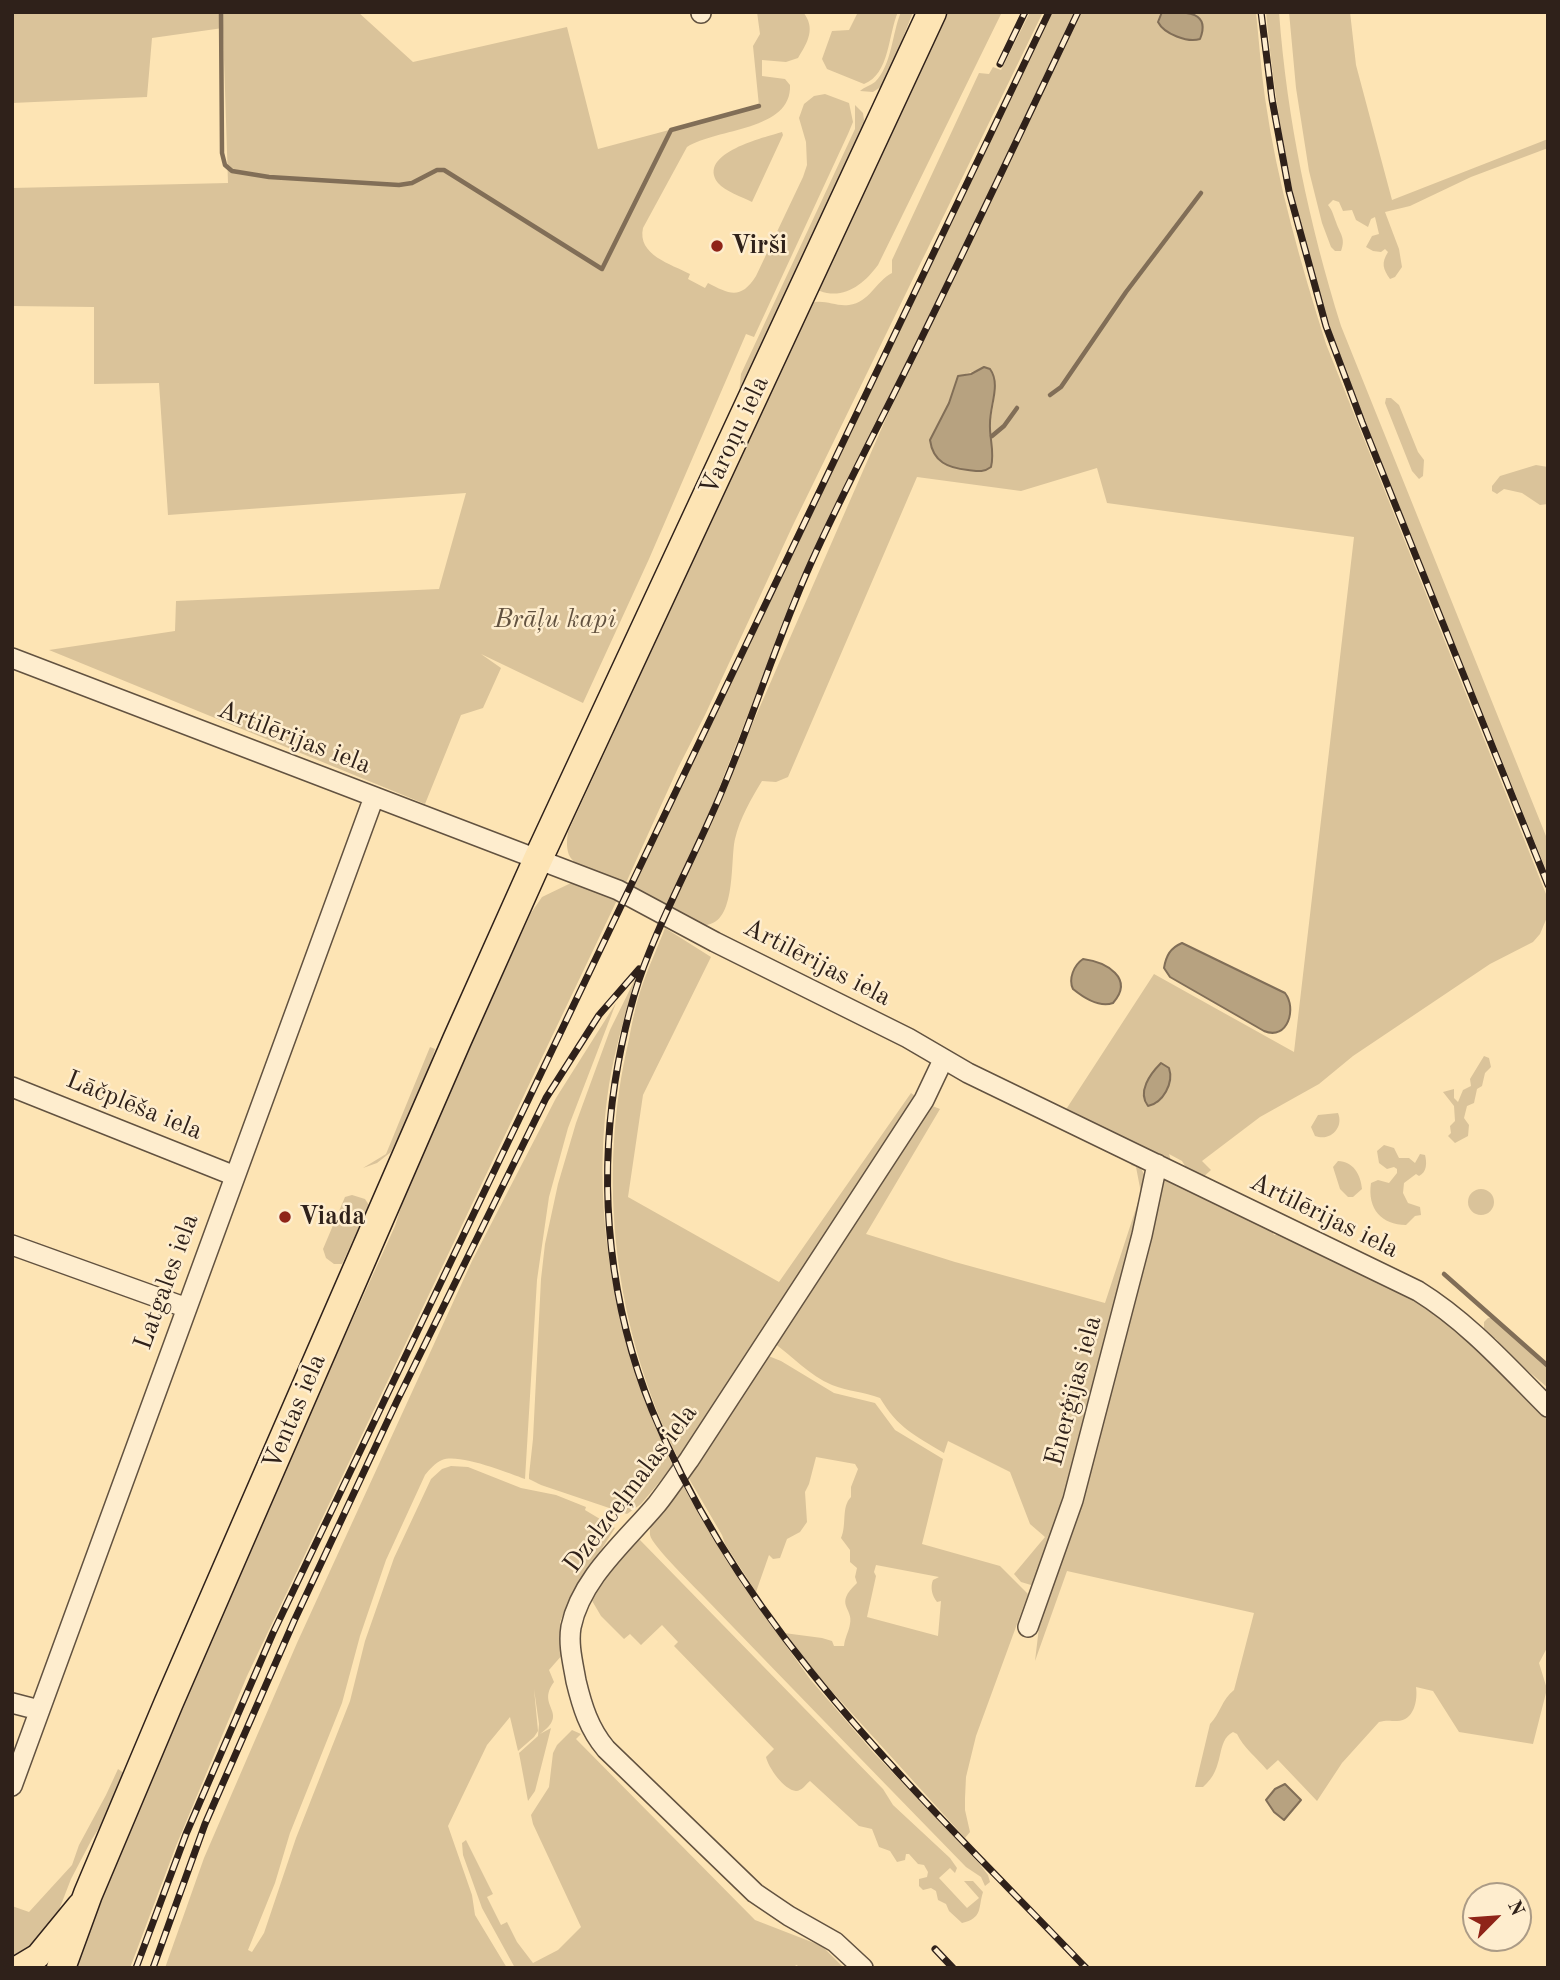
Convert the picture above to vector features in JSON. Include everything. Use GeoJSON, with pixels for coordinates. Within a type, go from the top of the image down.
{"type":"FeatureCollection","features":[{"type":"Feature","properties":{"kind":"highway","name":"Varoņu iela"},"geometry":{"type":"LineString","coordinates":[[538,859],[932,12]]}},
{"type":"Feature","properties":{"kind":"highway","name":"Ventas iela"},"geometry":{"type":"LineString","coordinates":[[61,1968],[88,1894],[433,1094],[538,859]]}},
{"type":"Feature","properties":{"kind":"main road"},"geometry":{"type":"LineString","coordinates":[[18,1968],[38,1956],[88,1894]]}},
{"type":"Feature","properties":{"kind":"street","name":"Artilērijas iela"},"geometry":{"type":"LineString","coordinates":[[12,658],[618,890],[715,942],[908,1038],[943,1060],[1418,1291],[1464,1324],[1548,1407]]}},
{"type":"Feature","properties":{"kind":"street","name":"Latgales iela"},"geometry":{"type":"LineString","coordinates":[[12,1786],[374,797]]}},
{"type":"Feature","properties":{"kind":"street","name":"Dzelzceļmalas iela"},"geometry":{"type":"LineString","coordinates":[[863,1968],[835,1942],[771,1905],[738,1878],[606,1749],[590,1726],[579,1695],[572,1661],[571,1630],[574,1616],[591,1583],[609,1557],[658,1502],[689,1460],[924,1100],[943,1060]]}},
{"type":"Feature","properties":{"kind":"street","name":"Lāčplēša iela"},"geometry":{"type":"LineString","coordinates":[[12,1087],[235,1176]]}},
{"type":"Feature","properties":{"kind":"street","name":"Enerģijas iela"},"geometry":{"type":"LineString","coordinates":[[1028,1627],[1073,1500],[1142,1235],[1157,1164]]}},
{"type":"Feature","properties":{"kind":"street"},"geometry":{"type":"LineString","coordinates":[[12,1245],[187,1308]]}},
{"type":"Feature","properties":{"kind":"street"},"geometry":{"type":"LineString","coordinates":[[12,1703],[39,1710]]}},
{"type":"Feature","properties":{"kind":"green space","name":"Brāļu kapi"},"geometry":{"type":"Polygon","coordinates":[[[12,12],[358,12],[413,62],[567,27],[598,149],[759,106],[753,46],[760,34],[757,12],[803,12],[810,29],[798,58],[786,62],[762,60],[762,76],[785,79],[790,85],[787,100],[779,111],[766,120],[687,147],[643,228],[645,245],[650,252],[690,274],[688,279],[705,288],[708,283],[734,293],[745,289],[756,276],[807,165],[806,142],[799,118],[804,104],[814,96],[825,94],[849,103],[853,122],[848,134],[754,337],[746,334],[649,559],[583,703],[481,654],[501,668],[483,708],[461,715],[425,804],[49,650],[175,631],[176,601],[439,589],[466,493],[168,515],[159,383],[94,384],[94,307],[12,306],[12,188],[228,183],[223,28],[152,38],[147,97],[12,103],[12,12]]]}},
{"type":"Feature","properties":{"kind":"green space"},"geometry":{"type":"Polygon","coordinates":[[[858,12],[898,12],[884,63],[873,79],[864,84],[827,69],[822,59],[832,31],[849,30],[858,12]]]}},
{"type":"Feature","properties":{"kind":"green space"},"geometry":{"type":"Polygon","coordinates":[[[901,12],[913,12],[885,84],[873,92],[860,91],[881,75],[901,12]]]}},
{"type":"Feature","properties":{"kind":"green space"},"geometry":{"type":"Polygon","coordinates":[[[943,12],[1002,12],[878,265],[860,284],[845,292],[829,293],[817,290],[943,12]]]}},
{"type":"Feature","properties":{"kind":"green space"},"geometry":{"type":"Polygon","coordinates":[[[1030,12],[1043,12],[793,525],[625,885],[586,870],[569,855],[568,832],[628,702],[645,656],[811,303],[856,303],[892,273],[892,260],[979,73],[989,74],[993,67],[1001,70],[1030,12]]]}},
{"type":"Feature","properties":{"kind":"green space"},"geometry":{"type":"Polygon","coordinates":[[[1053,12],[1074,12],[934,308],[803,574],[703,829],[667,906],[633,887],[1053,12]]]}},
{"type":"Feature","properties":{"kind":"green space"},"geometry":{"type":"Polygon","coordinates":[[[1081,12],[1256,12],[1265,98],[1276,161],[1326,344],[1548,899],[1548,915],[1540,934],[1533,942],[1490,964],[1353,1056],[1319,1084],[1260,1117],[1202,1161],[1211,1170],[1201,1179],[1182,1161],[1169,1154],[1171,1161],[1065,1111],[1154,974],[1294,1052],[1354,537],[1107,503],[1097,468],[1021,491],[917,477],[788,777],[776,782],[762,781],[743,816],[735,839],[730,889],[722,914],[715,922],[701,925],[671,910],[887,416],[1081,12]],[[987,367],[962,375],[956,380],[949,403],[930,440],[934,455],[990,425],[995,386],[992,372],[987,367]],[[1158,1065],[1143,1097],[1156,1104],[1168,1088],[1158,1065]]]}},
{"type":"Feature","properties":{"kind":"green space"},"geometry":{"type":"Polygon","coordinates":[[[1266,12],[1279,12],[1301,171],[1341,326],[1548,841],[1548,875],[1366,425],[1330,327],[1309,259],[1292,189],[1279,119],[1266,12]]]}},
{"type":"Feature","properties":{"kind":"green space"},"geometry":{"type":"Polygon","coordinates":[[[1289,12],[1350,12],[1356,65],[1392,200],[1548,139],[1548,148],[1471,177],[1410,206],[1385,212],[1399,249],[1402,267],[1395,277],[1390,279],[1384,269],[1384,259],[1388,252],[1385,249],[1381,252],[1373,251],[1366,247],[1372,236],[1379,234],[1375,217],[1371,219],[1368,227],[1356,220],[1352,210],[1343,211],[1339,202],[1333,200],[1328,205],[1343,239],[1341,251],[1335,251],[1322,223],[1309,171],[1296,88],[1289,12]]]}},
{"type":"Feature","properties":{"kind":"green space"},"geometry":{"type":"Polygon","coordinates":[[[855,105],[863,113],[865,127],[738,402],[741,374],[855,129],[855,105]]]}},
{"type":"Feature","properties":{"kind":"green space"},"geometry":{"type":"Polygon","coordinates":[[[782,132],[783,135],[752,202],[718,183],[714,172],[716,163],[724,155],[749,142],[782,132]]]}},
{"type":"Feature","properties":{"kind":"green space"},"geometry":{"type":"Polygon","coordinates":[[[1386,398],[1391,398],[1399,405],[1418,452],[1424,460],[1423,476],[1419,479],[1412,471],[1385,403],[1386,398]]]}},
{"type":"Feature","properties":{"kind":"green space"},"geometry":{"type":"Polygon","coordinates":[[[1536,465],[1548,467],[1548,504],[1540,505],[1522,493],[1504,489],[1497,494],[1492,491],[1492,486],[1500,476],[1536,465]]]}},
{"type":"Feature","properties":{"kind":"green space"},"geometry":{"type":"Polygon","coordinates":[[[571,883],[580,883],[618,898],[247,1676],[176,1846],[130,1968],[72,1968],[158,1753],[180,1713],[291,1455],[395,1226],[446,1098],[531,913],[542,897],[571,883]]]}},
{"type":"Feature","properties":{"kind":"green space"},"geometry":{"type":"Polygon","coordinates":[[[665,928],[711,957],[643,1095],[628,1197],[779,1282],[911,1093],[915,1096],[769,1325],[678,1458],[656,1408],[639,1357],[617,1252],[613,1199],[619,1092],[630,1033],[640,992],[665,928]]]}},
{"type":"Feature","properties":{"kind":"green space"},"geometry":{"type":"Polygon","coordinates":[[[636,977],[609,1085],[603,1183],[606,1232],[612,1280],[623,1328],[653,1421],[673,1466],[641,1504],[627,1514],[541,1485],[529,1479],[529,1475],[545,1244],[558,1184],[576,1123],[610,1030],[636,977]]]}},
{"type":"Feature","properties":{"kind":"green space"},"geometry":{"type":"Polygon","coordinates":[[[616,1003],[568,1128],[549,1197],[537,1280],[525,1479],[460,1459],[442,1460],[425,1475],[386,1560],[360,1636],[342,1703],[290,1833],[275,1883],[248,1950],[252,1952],[264,1933],[296,1838],[350,1701],[365,1641],[394,1558],[431,1479],[442,1469],[451,1466],[468,1467],[521,1488],[556,1495],[586,1507],[585,1510],[615,1528],[569,1600],[560,1622],[563,1654],[549,1670],[554,1682],[548,1698],[553,1720],[540,1734],[551,1728],[535,1791],[528,1801],[519,1753],[538,1736],[539,1724],[534,1689],[538,1731],[518,1751],[510,1717],[487,1745],[448,1826],[472,1895],[475,1915],[507,1968],[165,1968],[204,1858],[297,1643],[472,1261],[556,1098],[616,1003]]]}},
{"type":"Feature","properties":{"kind":"green space"},"geometry":{"type":"Polygon","coordinates":[[[430,1047],[435,1049],[425,1082],[391,1152],[377,1163],[363,1168],[386,1154],[430,1047]]]}},
{"type":"Feature","properties":{"kind":"green space"},"geometry":{"type":"Polygon","coordinates":[[[1484,1056],[1489,1058],[1491,1067],[1485,1073],[1482,1086],[1477,1089],[1474,1103],[1467,1106],[1464,1118],[1469,1125],[1468,1136],[1455,1143],[1448,1136],[1451,1133],[1450,1126],[1455,1121],[1454,1106],[1443,1092],[1454,1089],[1454,1098],[1458,1102],[1463,1090],[1471,1086],[1470,1079],[1484,1056]]]}},
{"type":"Feature","properties":{"kind":"green space"},"geometry":{"type":"Polygon","coordinates":[[[930,1105],[940,1109],[866,1234],[955,1262],[1105,1303],[1141,1193],[1136,1167],[1131,1165],[1130,1159],[1141,1169],[1146,1183],[1061,1517],[1031,1585],[1021,1582],[1014,1574],[1045,1537],[1030,1524],[1010,1472],[948,1441],[944,1453],[900,1424],[880,1398],[824,1381],[774,1343],[930,1105]]]}},
{"type":"Feature","properties":{"kind":"green space"},"geometry":{"type":"Polygon","coordinates":[[[1338,1113],[1339,1123],[1335,1132],[1326,1137],[1315,1136],[1311,1127],[1318,1115],[1338,1113]]]}},
{"type":"Feature","properties":{"kind":"green space"},"geometry":{"type":"Polygon","coordinates":[[[1384,1145],[1394,1148],[1399,1158],[1409,1158],[1415,1163],[1420,1154],[1425,1155],[1424,1172],[1419,1176],[1416,1174],[1404,1183],[1403,1193],[1408,1203],[1420,1207],[1421,1215],[1415,1216],[1406,1225],[1383,1219],[1371,1201],[1371,1183],[1378,1180],[1389,1183],[1397,1173],[1394,1167],[1387,1169],[1379,1163],[1377,1151],[1384,1145]]]}},
{"type":"Feature","properties":{"kind":"green space"},"geometry":{"type":"Polygon","coordinates":[[[1338,1161],[1352,1166],[1360,1179],[1362,1189],[1353,1197],[1348,1197],[1340,1189],[1333,1167],[1338,1161]]]}},
{"type":"Feature","properties":{"kind":"green space"},"geometry":{"type":"Polygon","coordinates":[[[1168,1178],[1270,1227],[1274,1235],[1279,1234],[1427,1303],[1548,1413],[1548,1646],[1539,1663],[1547,1689],[1533,1744],[1459,1732],[1433,1691],[1416,1687],[1411,1714],[1403,1720],[1379,1722],[1342,1763],[1317,1801],[1278,1760],[1267,1770],[1233,1732],[1224,1742],[1210,1780],[1203,1787],[1195,1787],[1210,1724],[1234,1690],[1254,1613],[1067,1571],[1035,1661],[1040,1619],[1163,1179],[1168,1178]]]}},
{"type":"Feature","properties":{"kind":"green space"},"geometry":{"type":"Polygon","coordinates":[[[1481,1189],[1490,1193],[1494,1202],[1490,1211],[1481,1215],[1472,1211],[1468,1202],[1472,1193],[1481,1189]]]}},
{"type":"Feature","properties":{"kind":"green space"},"geometry":{"type":"Polygon","coordinates":[[[352,1195],[365,1199],[369,1205],[342,1264],[334,1264],[326,1258],[323,1249],[345,1197],[352,1195]]]}},
{"type":"Feature","properties":{"kind":"green space"},"geometry":{"type":"Polygon","coordinates":[[[1493,1318],[1548,1366],[1548,1388],[1496,1345],[1498,1341],[1495,1338],[1484,1332],[1484,1322],[1493,1318]]]}},
{"type":"Feature","properties":{"kind":"green space"},"geometry":{"type":"Polygon","coordinates":[[[766,1355],[834,1393],[875,1403],[895,1430],[943,1459],[922,1544],[1000,1566],[1028,1594],[976,1736],[966,1777],[965,1810],[970,1832],[965,1838],[807,1664],[784,1633],[822,1638],[832,1641],[834,1646],[844,1646],[850,1619],[845,1601],[857,1583],[857,1568],[850,1562],[850,1550],[841,1538],[846,1506],[858,1469],[855,1464],[816,1457],[805,1492],[807,1522],[800,1532],[787,1539],[780,1558],[773,1559],[769,1555],[756,1592],[725,1544],[688,1477],[766,1355]],[[876,1565],[867,1617],[938,1636],[941,1601],[935,1600],[932,1586],[933,1580],[939,1577],[876,1565]]]}},
{"type":"Feature","properties":{"kind":"green space"},"geometry":{"type":"Polygon","coordinates":[[[683,1481],[751,1597],[810,1679],[873,1752],[978,1862],[988,1875],[990,1882],[985,1886],[981,1877],[966,1867],[658,1548],[650,1535],[650,1528],[662,1506],[683,1481]]]}},
{"type":"Feature","properties":{"kind":"green space"},"geometry":{"type":"Polygon","coordinates":[[[640,1540],[883,1789],[893,1805],[950,1858],[957,1868],[955,1873],[950,1868],[939,1878],[967,1908],[979,1898],[964,1881],[973,1881],[983,1892],[977,1915],[962,1923],[949,1911],[946,1904],[938,1900],[936,1891],[931,1888],[923,1890],[919,1886],[919,1879],[927,1877],[928,1872],[924,1865],[918,1864],[909,1854],[906,1854],[905,1860],[897,1862],[890,1851],[879,1847],[872,1829],[859,1826],[810,1781],[796,1791],[782,1782],[773,1772],[766,1757],[774,1749],[674,1646],[678,1642],[662,1625],[641,1645],[630,1634],[624,1639],[601,1616],[591,1599],[620,1556],[640,1540]]]}},
{"type":"Feature","properties":{"kind":"green space"},"geometry":{"type":"Polygon","coordinates":[[[572,1730],[581,1734],[576,1739],[755,1920],[822,1946],[844,1968],[799,1968],[797,1965],[790,1968],[515,1968],[482,1908],[463,1855],[462,1843],[466,1840],[493,1894],[487,1897],[501,1925],[507,1922],[517,1942],[533,1963],[558,1950],[581,1927],[531,1815],[549,1787],[553,1753],[572,1730]]]}},
{"type":"Feature","properties":{"kind":"green space"},"geometry":{"type":"Polygon","coordinates":[[[118,1769],[124,1773],[118,1798],[71,1879],[52,1928],[12,1964],[12,1906],[29,1912],[72,1865],[79,1845],[118,1769]]]}},
{"type":"Feature","properties":{"kind":"shaded area"},"geometry":{"type":"Polygon","coordinates":[[[1162,12],[1186,13],[1198,17],[1203,29],[1200,39],[1183,39],[1165,30],[1158,22],[1162,12]]]}},
{"type":"Feature","properties":{"kind":"shaded area"},"geometry":{"type":"Polygon","coordinates":[[[984,367],[990,369],[995,381],[990,416],[991,467],[980,471],[954,468],[938,459],[930,440],[949,403],[958,376],[971,374],[984,367]]]}},
{"type":"Feature","properties":{"kind":"shaded area"},"geometry":{"type":"Polygon","coordinates":[[[1182,943],[1285,993],[1289,999],[1290,1014],[1284,1027],[1272,1033],[1264,1031],[1170,977],[1164,968],[1166,960],[1169,953],[1182,943]]]}},
{"type":"Feature","properties":{"kind":"shaded area"},"geometry":{"type":"Polygon","coordinates":[[[1083,959],[1100,964],[1115,973],[1121,986],[1113,1003],[1097,1003],[1073,989],[1073,973],[1083,959]]]}},
{"type":"Feature","properties":{"kind":"shaded area"},"geometry":{"type":"Polygon","coordinates":[[[1161,1063],[1169,1068],[1169,1086],[1163,1097],[1148,1106],[1144,1089],[1161,1063]]]}},
{"type":"Feature","properties":{"kind":"shaded area"},"geometry":{"type":"Polygon","coordinates":[[[1285,1784],[1301,1800],[1284,1820],[1266,1800],[1275,1789],[1285,1784]]]}},
{"type":"Feature","properties":{"kind":"waterway"},"geometry":{"type":"LineString","coordinates":[[221,12],[222,153],[225,165],[232,171],[269,177],[399,185],[412,183],[437,170],[444,170],[602,269],[671,130],[759,106]]}},
{"type":"Feature","properties":{"kind":"waterway"},"geometry":{"type":"LineString","coordinates":[[1050,395],[1061,387],[1126,292],[1201,193]]}},
{"type":"Feature","properties":{"kind":"waterway"},"geometry":{"type":"LineString","coordinates":[[992,436],[1004,426],[1017,408]]}},
{"type":"Feature","properties":{"kind":"waterway"},"geometry":{"type":"LineString","coordinates":[[1444,1274],[1548,1366]]}},
{"type":"Feature","properties":{"kind":"railway"},"geometry":{"type":"LineString","coordinates":[[1000,64],[1025,12]]}},
{"type":"Feature","properties":{"kind":"railway"},"geometry":{"type":"LineString","coordinates":[[136,1968],[186,1834],[273,1633],[1049,12]]}},
{"type":"Feature","properties":{"kind":"railway"},"geometry":{"type":"LineString","coordinates":[[1078,12],[811,563],[717,803],[649,953],[633,1000],[615,1082],[610,1123],[608,1207],[617,1290],[638,1371],[652,1410],[690,1491],[735,1568],[786,1640],[842,1709],[962,1840],[1086,1968]]}},
{"type":"Feature","properties":{"kind":"railway"},"geometry":{"type":"LineString","coordinates":[[1261,12],[1272,99],[1289,191],[1326,326],[1548,885]]}},
{"type":"Feature","properties":{"kind":"railway"},"geometry":{"type":"LineString","coordinates":[[153,1968],[205,1824],[294,1621],[397,1401],[546,1098],[599,1015],[639,969]]}},
{"type":"Feature","properties":{"kind":"railway"},"geometry":{"type":"LineString","coordinates":[[935,1949],[953,1968]]}},
{"type":"Feature","properties":{"kind":"place","name":"Virši"},"geometry":{"type":"Point","coordinates":[717,246]}},
{"type":"Feature","properties":{"kind":"place","name":"Viada"},"geometry":{"type":"Point","coordinates":[285,1217]}}]}
